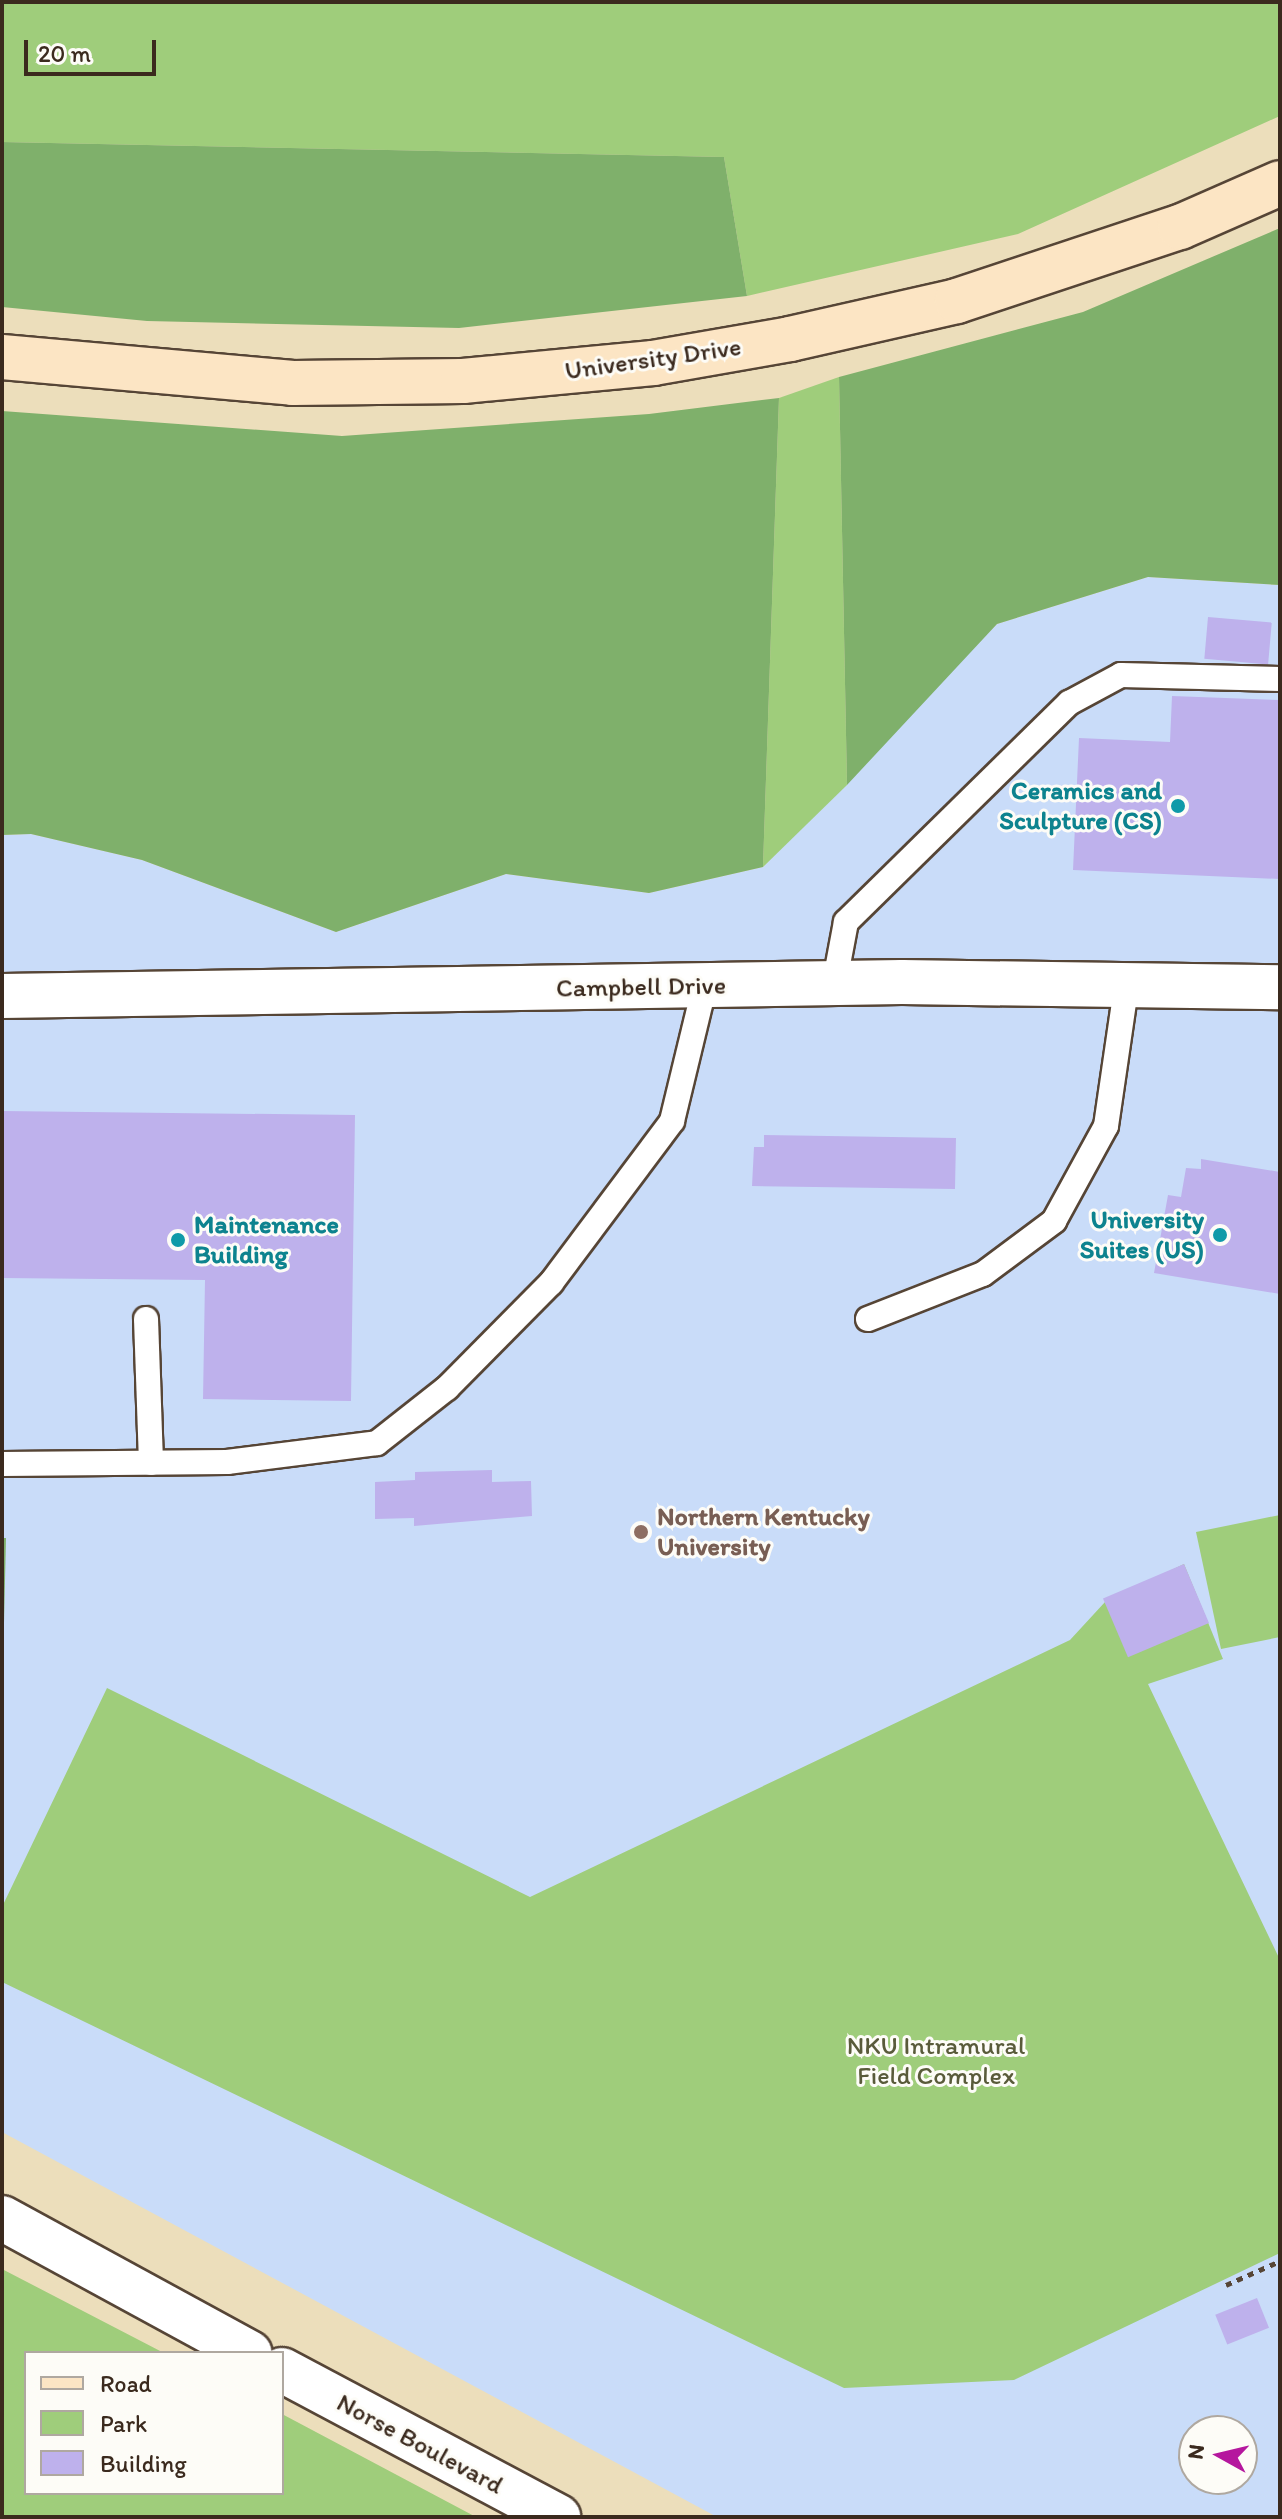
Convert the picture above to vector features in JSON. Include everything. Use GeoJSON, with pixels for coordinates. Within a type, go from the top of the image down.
{"type":"FeatureCollection","features":[{"type":"Feature","properties":{"kind":"main road","name":"University Drive"},"geometry":{"type":"LineString","coordinates":[[2,357],[293,383],[463,381],[653,363],[790,339],[957,301],[1180,227],[1280,183]]}},
{"type":"Feature","properties":{"kind":"street","name":"Campbell Drive"},"geometry":{"type":"LineString","coordinates":[[2,996],[1127,982],[1280,987]]}},
{"type":"Feature","properties":{"kind":"street"},"geometry":{"type":"LineString","coordinates":[[2,2218],[246,2351]]}},
{"type":"Feature","properties":{"kind":"street","name":"Norse Boulevard"},"geometry":{"type":"LineString","coordinates":[[284,2371],[558,2517]]}},
{"type":"Feature","properties":{"kind":"lane"},"geometry":{"type":"LineString","coordinates":[[834,986],[846,922],[1069,703],[1121,675],[1280,679]]}},
{"type":"Feature","properties":{"kind":"lane"},"geometry":{"type":"LineString","coordinates":[[868,1319],[983,1274],[1054,1221],[1106,1126],[1127,982]]}},
{"type":"Feature","properties":{"kind":"lane"},"geometry":{"type":"LineString","coordinates":[[2,1464],[227,1462],[377,1443],[447,1388],[551,1283],[672,1121],[705,985]]}},
{"type":"Feature","properties":{"kind":"lane"},"geometry":{"type":"LineString","coordinates":[[146,1319],[151,1463]]}},
{"type":"Feature","properties":{"kind":"path"},"geometry":{"type":"LineString","coordinates":[[1226,2285],[1280,2261]]}},
{"type":"Feature","properties":{"kind":"shaded area","name":"Northern Kentucky University"},"geometry":{"type":"Polygon","coordinates":[[[1148,577],[1280,585],[1280,2517],[717,2517],[2,2132],[2,835],[31,834],[142,860],[336,932],[506,874],[649,893],[763,867],[997,624],[1148,577]]]}},
{"type":"Feature","properties":{"kind":"green space"},"geometry":{"type":"Polygon","coordinates":[[[2,2],[1280,2],[1280,116],[1018,234],[747,296],[724,157],[2,142],[2,2]]]}},
{"type":"Feature","properties":{"kind":"green space"},"geometry":{"type":"Polygon","coordinates":[[[2,142],[724,157],[747,296],[459,328],[147,321],[2,307],[2,142]]]}},
{"type":"Feature","properties":{"kind":"green space"},"geometry":{"type":"Polygon","coordinates":[[[1280,228],[1280,585],[1148,577],[997,624],[847,785],[839,377],[1083,312],[1280,228]]]}},
{"type":"Feature","properties":{"kind":"green space"},"geometry":{"type":"Polygon","coordinates":[[[839,377],[847,785],[763,867],[779,398],[839,377]]]}},
{"type":"Feature","properties":{"kind":"green space"},"geometry":{"type":"Polygon","coordinates":[[[779,398],[763,867],[649,893],[506,874],[336,932],[142,860],[31,834],[2,835],[2,411],[342,436],[649,414],[779,398]]]}},
{"type":"Feature","properties":{"kind":"green space"},"geometry":{"type":"Polygon","coordinates":[[[1280,1515],[1280,1637],[1221,1649],[1196,1532],[1280,1515]]]}},
{"type":"Feature","properties":{"kind":"green space"},"geometry":{"type":"Polygon","coordinates":[[[2,1538],[6,1538],[2,1708],[2,1538]]]}},
{"type":"Feature","properties":{"kind":"green space","name":"NKU Intramural Field Complex"},"geometry":{"type":"Polygon","coordinates":[[[1184,1564],[1223,1659],[1148,1684],[1280,1960],[1280,2253],[1014,2380],[844,2388],[2,1982],[2,1907],[107,1688],[530,1897],[1070,1640],[1105,1602],[1184,1564]]]}},
{"type":"Feature","properties":{"kind":"green space"},"geometry":{"type":"Polygon","coordinates":[[[2,2269],[160,2351],[24,2351],[24,2495],[284,2495],[284,2415],[476,2517],[2,2517],[2,2269]]]}},
{"type":"Feature","properties":{"kind":"building"},"geometry":{"type":"Polygon","coordinates":[[[1208,617],[1272,623],[1268,664],[1204,659],[1208,617]]]}},
{"type":"Feature","properties":{"kind":"building","name":"Ceramics and Sculpture (CS)"},"geometry":{"type":"Polygon","coordinates":[[[1172,696],[1280,700],[1280,879],[1073,870],[1079,738],[1170,742],[1172,696]]]}},
{"type":"Feature","properties":{"kind":"building","name":"Maintenance Building"},"geometry":{"type":"Polygon","coordinates":[[[2,1111],[355,1115],[351,1401],[203,1399],[205,1280],[2,1278],[2,1111]]]}},
{"type":"Feature","properties":{"kind":"building"},"geometry":{"type":"Polygon","coordinates":[[[764,1135],[956,1138],[955,1189],[752,1186],[754,1147],[764,1147],[764,1135]]]}},
{"type":"Feature","properties":{"kind":"building","name":"University Suites (US)"},"geometry":{"type":"Polygon","coordinates":[[[1201,1159],[1280,1172],[1280,1294],[1154,1273],[1168,1195],[1181,1197],[1186,1168],[1201,1169],[1201,1159]]]}},
{"type":"Feature","properties":{"kind":"building"},"geometry":{"type":"Polygon","coordinates":[[[492,1470],[492,1482],[531,1481],[532,1516],[414,1526],[414,1518],[375,1519],[375,1482],[415,1480],[415,1472],[492,1470]]]}},
{"type":"Feature","properties":{"kind":"building"},"geometry":{"type":"Polygon","coordinates":[[[1184,1564],[1209,1623],[1128,1657],[1103,1598],[1184,1564]]]}},
{"type":"Feature","properties":{"kind":"building"},"geometry":{"type":"Polygon","coordinates":[[[1257,2298],[1269,2328],[1227,2345],[1215,2315],[1257,2298]]]}},
{"type":"Feature","properties":{"kind":"place","name":"Ceramics and Sculpture (CS)"},"geometry":{"type":"Point","coordinates":[1178,806]}},
{"type":"Feature","properties":{"kind":"place","name":"University Suites (US)"},"geometry":{"type":"Point","coordinates":[1220,1235]}},
{"type":"Feature","properties":{"kind":"place","name":"Maintenance Building"},"geometry":{"type":"Point","coordinates":[178,1240]}},
{"type":"Feature","properties":{"kind":"place","name":"Northern Kentucky University"},"geometry":{"type":"Point","coordinates":[641,1532]}}]}
